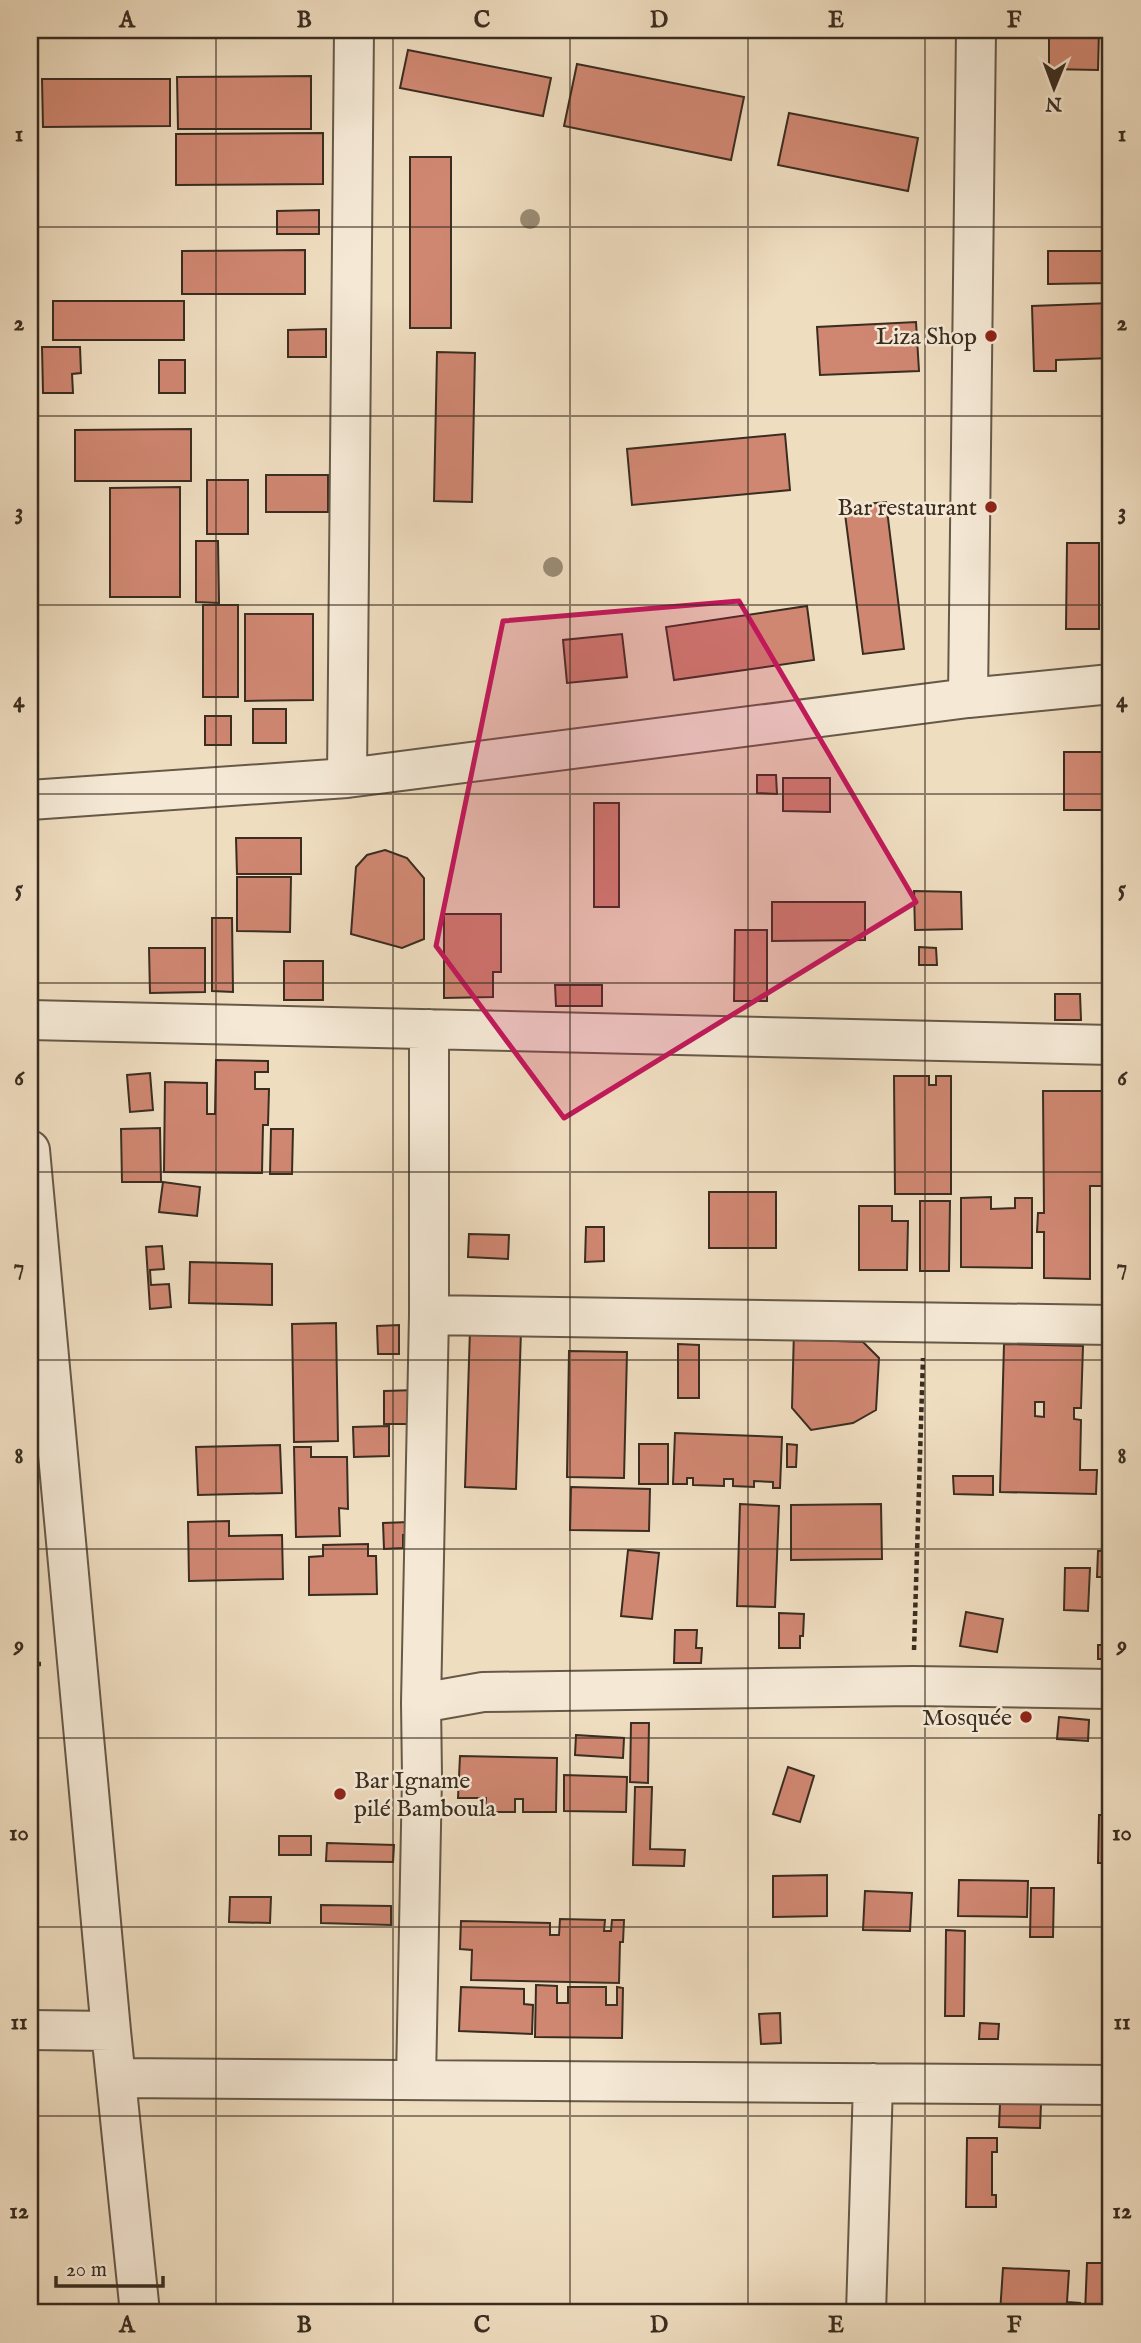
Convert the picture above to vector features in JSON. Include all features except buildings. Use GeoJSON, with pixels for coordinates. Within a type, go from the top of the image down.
{"type":"FeatureCollection","features":[{"type":"Feature","properties":{"kind":"street"},"geometry":{"type":"LineString","coordinates":[[348,778],[354,30]]}},
{"type":"Feature","properties":{"kind":"street"},"geometry":{"type":"LineString","coordinates":[[968,698],[976,30]]}},
{"type":"Feature","properties":{"kind":"street"},"geometry":{"type":"LineString","coordinates":[[30,800],[348,778],[968,698],[1111,684]]}},
{"type":"Feature","properties":{"kind":"street"},"geometry":{"type":"LineString","coordinates":[[30,1020],[1111,1045]]}},
{"type":"Feature","properties":{"kind":"street"},"geometry":{"type":"LineString","coordinates":[[416,2080],[429,1315],[429,1029]]}},
{"type":"Feature","properties":{"kind":"street"},"geometry":{"type":"LineString","coordinates":[[30,1150],[36,1278],[140,2313]]}},
{"type":"Feature","properties":{"kind":"street"},"geometry":{"type":"LineString","coordinates":[[429,1315],[1111,1325]]}},
{"type":"Feature","properties":{"kind":"street"},"geometry":{"type":"LineString","coordinates":[[421,1703],[484,1692],[913,1686],[1111,1689]]}},
{"type":"Feature","properties":{"kind":"street"},"geometry":{"type":"LineString","coordinates":[[30,2030],[111,2031]]}},
{"type":"Feature","properties":{"kind":"street"},"geometry":{"type":"LineString","coordinates":[[116,2078],[1111,2085]]}},
{"type":"Feature","properties":{"kind":"street"},"geometry":{"type":"LineString","coordinates":[[866,2313],[873,2083]]}},
{"type":"Feature","properties":{"kind":"path"},"geometry":{"type":"LineString","coordinates":[[913,1686],[924,1321]]}},
{"type":"Feature","properties":{"kind":"highlighted area"},"geometry":{"type":"Polygon","coordinates":[[[739,601],[916,902],[564,1118],[436,946],[503,621],[739,601]]]}},
{"type":"Feature","properties":{"kind":"place","name":"Liza Shop"},"geometry":{"type":"Point","coordinates":[991,336]}},
{"type":"Feature","properties":{"kind":"place","name":"Bar restaurant"},"geometry":{"type":"Point","coordinates":[991,507]}},
{"type":"Feature","properties":{"kind":"place","name":"Mosquée"},"geometry":{"type":"Point","coordinates":[1026,1717]}},
{"type":"Feature","properties":{"kind":"place","name":"Bar Igname pilé Bamboula"},"geometry":{"type":"Point","coordinates":[340,1794]}}]}
